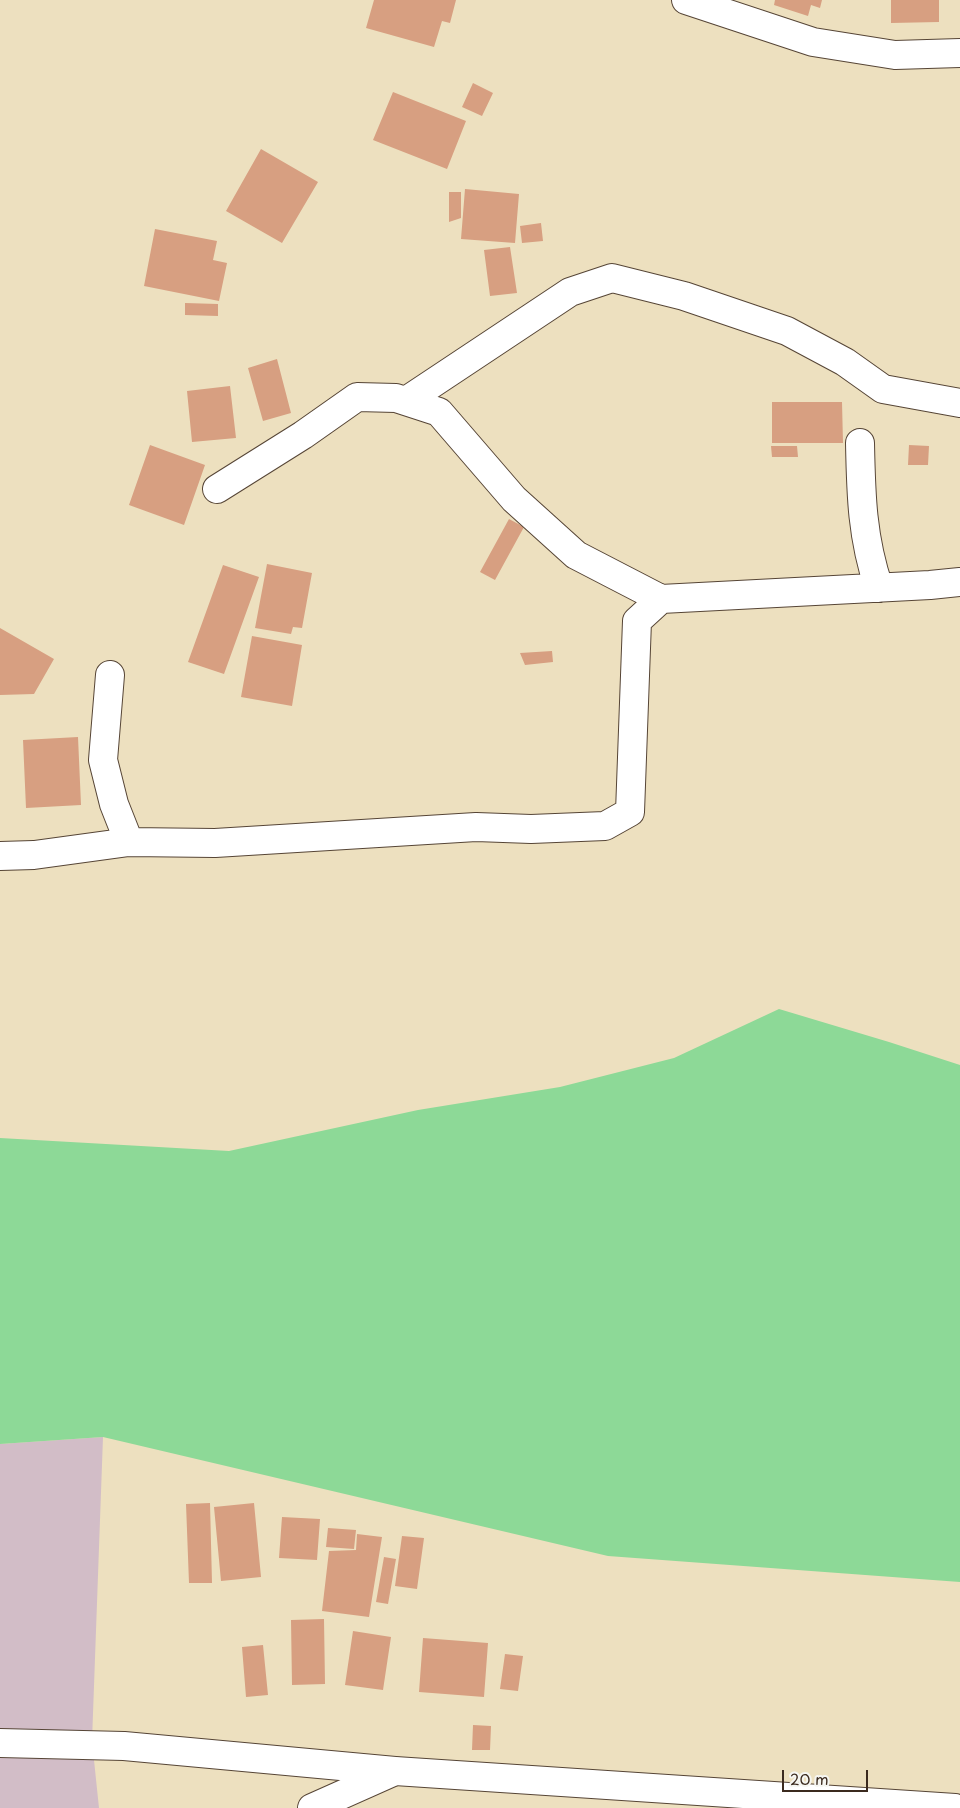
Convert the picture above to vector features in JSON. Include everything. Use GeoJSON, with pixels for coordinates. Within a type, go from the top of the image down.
{"type":"FeatureCollection","features":[{"type":"Feature","properties":{"kind":"street"},"geometry":{"type":"LineString","coordinates":[[686,0],[813,42],[895,55],[960,53]]}},
{"type":"Feature","properties":{"kind":"street"},"geometry":{"type":"LineString","coordinates":[[406,401],[570,292],[612,278],[684,296],[787,331],[845,362],[883,389],[960,403]]}},
{"type":"Feature","properties":{"kind":"street"},"geometry":{"type":"LineString","coordinates":[[217,489],[303,435],[357,397],[396,398],[439,412],[514,499],[576,555],[662,600],[960,582]]}},
{"type":"Feature","properties":{"kind":"street"},"geometry":{"type":"LineString","coordinates":[[860,443],[861,502],[870,560],[879,588]]}},
{"type":"Feature","properties":{"kind":"street"},"geometry":{"type":"LineString","coordinates":[[0,856],[34,855],[129,842],[214,843],[476,827],[531,829],[605,826],[630,812],[636,621],[662,600]]}},
{"type":"Feature","properties":{"kind":"street"},"geometry":{"type":"LineString","coordinates":[[110,675],[103,760],[114,804],[129,842]]}},
{"type":"Feature","properties":{"kind":"street"},"geometry":{"type":"LineString","coordinates":[[0,1743],[124,1746],[395,1771],[955,1808]]}},
{"type":"Feature","properties":{"kind":"street"},"geometry":{"type":"LineString","coordinates":[[312,1808],[395,1771]]}},
{"type":"Feature","properties":{"kind":"shaded area"},"geometry":{"type":"Polygon","coordinates":[[[103,1437],[92,1741],[99,1808],[0,1808],[0,1444],[103,1437]]]}},
{"type":"Feature","properties":{"kind":"green space"},"geometry":{"type":"Polygon","coordinates":[[[779,1009],[960,1065],[960,1582],[608,1556],[103,1437],[0,1444],[0,1138],[229,1151],[418,1110],[560,1087],[674,1058],[779,1009]]]}},
{"type":"Feature","properties":{"kind":"building"},"geometry":{"type":"Polygon","coordinates":[[[374,0],[456,0],[450,23],[442,21],[434,47],[366,28],[374,0]]]}},
{"type":"Feature","properties":{"kind":"building"},"geometry":{"type":"Polygon","coordinates":[[[775,0],[822,0],[820,8],[811,5],[808,16],[774,5],[775,0]]]}},
{"type":"Feature","properties":{"kind":"building"},"geometry":{"type":"Polygon","coordinates":[[[891,0],[939,0],[939,22],[891,23],[891,0]]]}},
{"type":"Feature","properties":{"kind":"building"},"geometry":{"type":"Polygon","coordinates":[[[473,83],[493,93],[482,116],[462,107],[473,83]]]}},
{"type":"Feature","properties":{"kind":"building"},"geometry":{"type":"Polygon","coordinates":[[[393,92],[466,121],[447,169],[373,140],[393,92]]]}},
{"type":"Feature","properties":{"kind":"building"},"geometry":{"type":"Polygon","coordinates":[[[261,149],[318,182],[282,243],[226,211],[261,149]]]}},
{"type":"Feature","properties":{"kind":"building"},"geometry":{"type":"Polygon","coordinates":[[[465,189],[519,194],[515,243],[461,239],[465,189]]]}},
{"type":"Feature","properties":{"kind":"building"},"geometry":{"type":"Polygon","coordinates":[[[449,192],[461,192],[461,218],[449,222],[449,192]]]}},
{"type":"Feature","properties":{"kind":"building"},"geometry":{"type":"Polygon","coordinates":[[[541,223],[543,241],[522,243],[520,226],[541,223]]]}},
{"type":"Feature","properties":{"kind":"building"},"geometry":{"type":"Polygon","coordinates":[[[155,229],[217,241],[213,260],[227,263],[219,301],[144,286],[155,229]]]}},
{"type":"Feature","properties":{"kind":"building"},"geometry":{"type":"Polygon","coordinates":[[[510,247],[517,293],[490,296],[484,250],[510,247]]]}},
{"type":"Feature","properties":{"kind":"building"},"geometry":{"type":"Polygon","coordinates":[[[185,303],[218,304],[218,316],[185,315],[185,303]]]}},
{"type":"Feature","properties":{"kind":"building"},"geometry":{"type":"Polygon","coordinates":[[[277,359],[291,413],[263,421],[248,368],[277,359]]]}},
{"type":"Feature","properties":{"kind":"building"},"geometry":{"type":"Polygon","coordinates":[[[230,386],[236,438],[192,442],[187,391],[230,386]]]}},
{"type":"Feature","properties":{"kind":"building"},"geometry":{"type":"Polygon","coordinates":[[[772,402],[842,402],[843,443],[772,443],[772,402]]]}},
{"type":"Feature","properties":{"kind":"building"},"geometry":{"type":"Polygon","coordinates":[[[150,445],[205,465],[184,525],[129,505],[150,445]]]}},
{"type":"Feature","properties":{"kind":"building"},"geometry":{"type":"Polygon","coordinates":[[[909,445],[929,446],[928,465],[908,465],[909,445]]]}},
{"type":"Feature","properties":{"kind":"building"},"geometry":{"type":"Polygon","coordinates":[[[771,446],[797,446],[798,457],[772,457],[771,446]]]}},
{"type":"Feature","properties":{"kind":"building"},"geometry":{"type":"Polygon","coordinates":[[[509,519],[524,527],[495,580],[480,572],[509,519]]]}},
{"type":"Feature","properties":{"kind":"building"},"geometry":{"type":"Polygon","coordinates":[[[267,564],[312,573],[302,628],[293,627],[291,634],[255,628],[267,564]]]}},
{"type":"Feature","properties":{"kind":"building"},"geometry":{"type":"Polygon","coordinates":[[[223,565],[259,577],[224,674],[188,662],[223,565]]]}},
{"type":"Feature","properties":{"kind":"building"},"geometry":{"type":"Polygon","coordinates":[[[0,628],[54,659],[34,694],[0,695],[0,628]]]}},
{"type":"Feature","properties":{"kind":"building"},"geometry":{"type":"Polygon","coordinates":[[[252,636],[302,645],[292,706],[241,697],[252,636]]]}},
{"type":"Feature","properties":{"kind":"building"},"geometry":{"type":"Polygon","coordinates":[[[552,651],[553,662],[525,665],[520,653],[552,651]]]}},
{"type":"Feature","properties":{"kind":"building"},"geometry":{"type":"Polygon","coordinates":[[[78,737],[81,805],[26,808],[23,740],[78,737]]]}},
{"type":"Feature","properties":{"kind":"building"},"geometry":{"type":"Polygon","coordinates":[[[210,1503],[212,1583],[189,1583],[186,1504],[210,1503]]]}},
{"type":"Feature","properties":{"kind":"building"},"geometry":{"type":"Polygon","coordinates":[[[254,1503],[261,1577],[221,1581],[214,1507],[254,1503]]]}},
{"type":"Feature","properties":{"kind":"building"},"geometry":{"type":"Polygon","coordinates":[[[282,1517],[320,1519],[317,1560],[279,1558],[282,1517]]]}},
{"type":"Feature","properties":{"kind":"building"},"geometry":{"type":"Polygon","coordinates":[[[328,1528],[356,1530],[354,1549],[326,1547],[328,1528]]]}},
{"type":"Feature","properties":{"kind":"building"},"geometry":{"type":"Polygon","coordinates":[[[357,1534],[382,1537],[369,1617],[322,1611],[329,1551],[356,1550],[357,1534]]]}},
{"type":"Feature","properties":{"kind":"building"},"geometry":{"type":"Polygon","coordinates":[[[402,1536],[424,1538],[417,1589],[395,1586],[402,1536]]]}},
{"type":"Feature","properties":{"kind":"building"},"geometry":{"type":"Polygon","coordinates":[[[384,1557],[396,1559],[388,1604],[376,1602],[384,1557]]]}},
{"type":"Feature","properties":{"kind":"building"},"geometry":{"type":"Polygon","coordinates":[[[324,1619],[325,1684],[292,1685],[291,1620],[324,1619]]]}},
{"type":"Feature","properties":{"kind":"building"},"geometry":{"type":"Polygon","coordinates":[[[353,1631],[391,1637],[383,1690],[345,1685],[353,1631]]]}},
{"type":"Feature","properties":{"kind":"building"},"geometry":{"type":"Polygon","coordinates":[[[423,1638],[488,1643],[484,1697],[419,1692],[423,1638]]]}},
{"type":"Feature","properties":{"kind":"building"},"geometry":{"type":"Polygon","coordinates":[[[263,1645],[268,1695],[246,1697],[242,1647],[263,1645]]]}},
{"type":"Feature","properties":{"kind":"building"},"geometry":{"type":"Polygon","coordinates":[[[505,1654],[523,1656],[518,1691],[500,1689],[505,1654]]]}},
{"type":"Feature","properties":{"kind":"building"},"geometry":{"type":"Polygon","coordinates":[[[473,1725],[491,1726],[490,1750],[472,1750],[473,1725]]]}}]}
